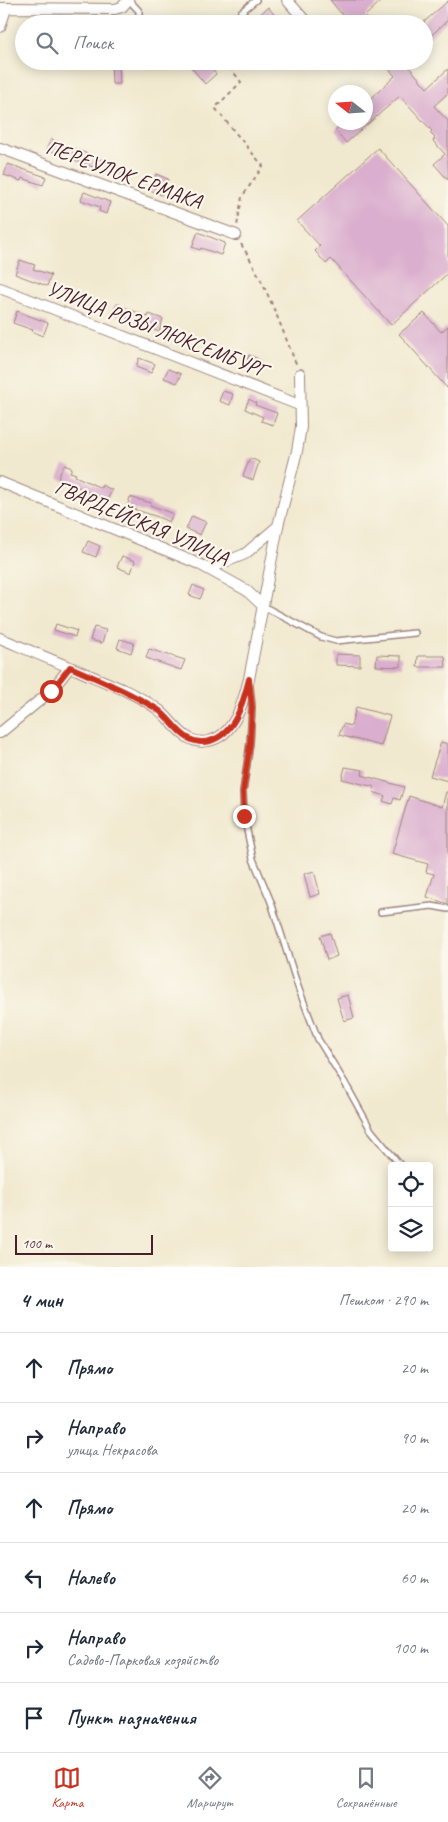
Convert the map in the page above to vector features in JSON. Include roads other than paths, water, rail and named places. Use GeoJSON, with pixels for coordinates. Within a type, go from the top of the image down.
{"type":"FeatureCollection","features":[{"type":"Feature","properties":{"kind":"street"},"geometry":{"type":"LineString","coordinates":[[0,27],[3,9],[115,9],[122,7],[128,0]]}},
{"type":"Feature","properties":{"kind":"street"},"geometry":{"type":"LineString","coordinates":[[287,0],[300,15]]}},
{"type":"Feature","properties":{"kind":"street","name":"ПЕРЕУЛОК ЕРМАКА"},"geometry":{"type":"LineString","coordinates":[[0,148],[236,235]]}},
{"type":"Feature","properties":{"kind":"street","name":"УЛИЦА РОЗЫ ЛЮКСЕМБУРГ"},"geometry":{"type":"LineString","coordinates":[[0,288],[300,405]]}},
{"type":"Feature","properties":{"kind":"street"},"geometry":{"type":"LineString","coordinates":[[0,638],[136,696],[160,711],[187,738],[197,742],[207,742],[218,738],[236,718],[243,702],[249,679],[278,526],[297,451],[300,427],[300,374]]}},
{"type":"Feature","properties":{"kind":"street","name":"ГВАРДЕЙСКАЯ УЛИЦА"},"geometry":{"type":"LineString","coordinates":[[0,482],[208,569],[246,590],[263,606]]}},
{"type":"Feature","properties":{"kind":"street"},"geometry":{"type":"LineString","coordinates":[[208,569],[245,554],[278,526]]}},
{"type":"Feature","properties":{"kind":"street"},"geometry":{"type":"LineString","coordinates":[[0,733],[51,691],[70,667]]}},
{"type":"Feature","properties":{"kind":"lane"},"geometry":{"type":"LineString","coordinates":[[128,0],[139,11],[139,15]]}},
{"type":"Feature","properties":{"kind":"lane"},"geometry":{"type":"LineString","coordinates":[[244,15],[241,12],[256,0]]}},
{"type":"Feature","properties":{"kind":"lane"},"geometry":{"type":"LineString","coordinates":[[263,606],[321,637],[336,641],[415,633]]}},
{"type":"Feature","properties":{"kind":"lane"},"geometry":{"type":"LineString","coordinates":[[249,679],[252,707],[250,743],[243,792],[244,816],[253,859],[271,902],[298,987],[318,1040],[371,1130],[398,1162]]}},
{"type":"Feature","properties":{"kind":"lane"},"geometry":{"type":"LineString","coordinates":[[381,912],[432,906],[448,908]]}}]}
